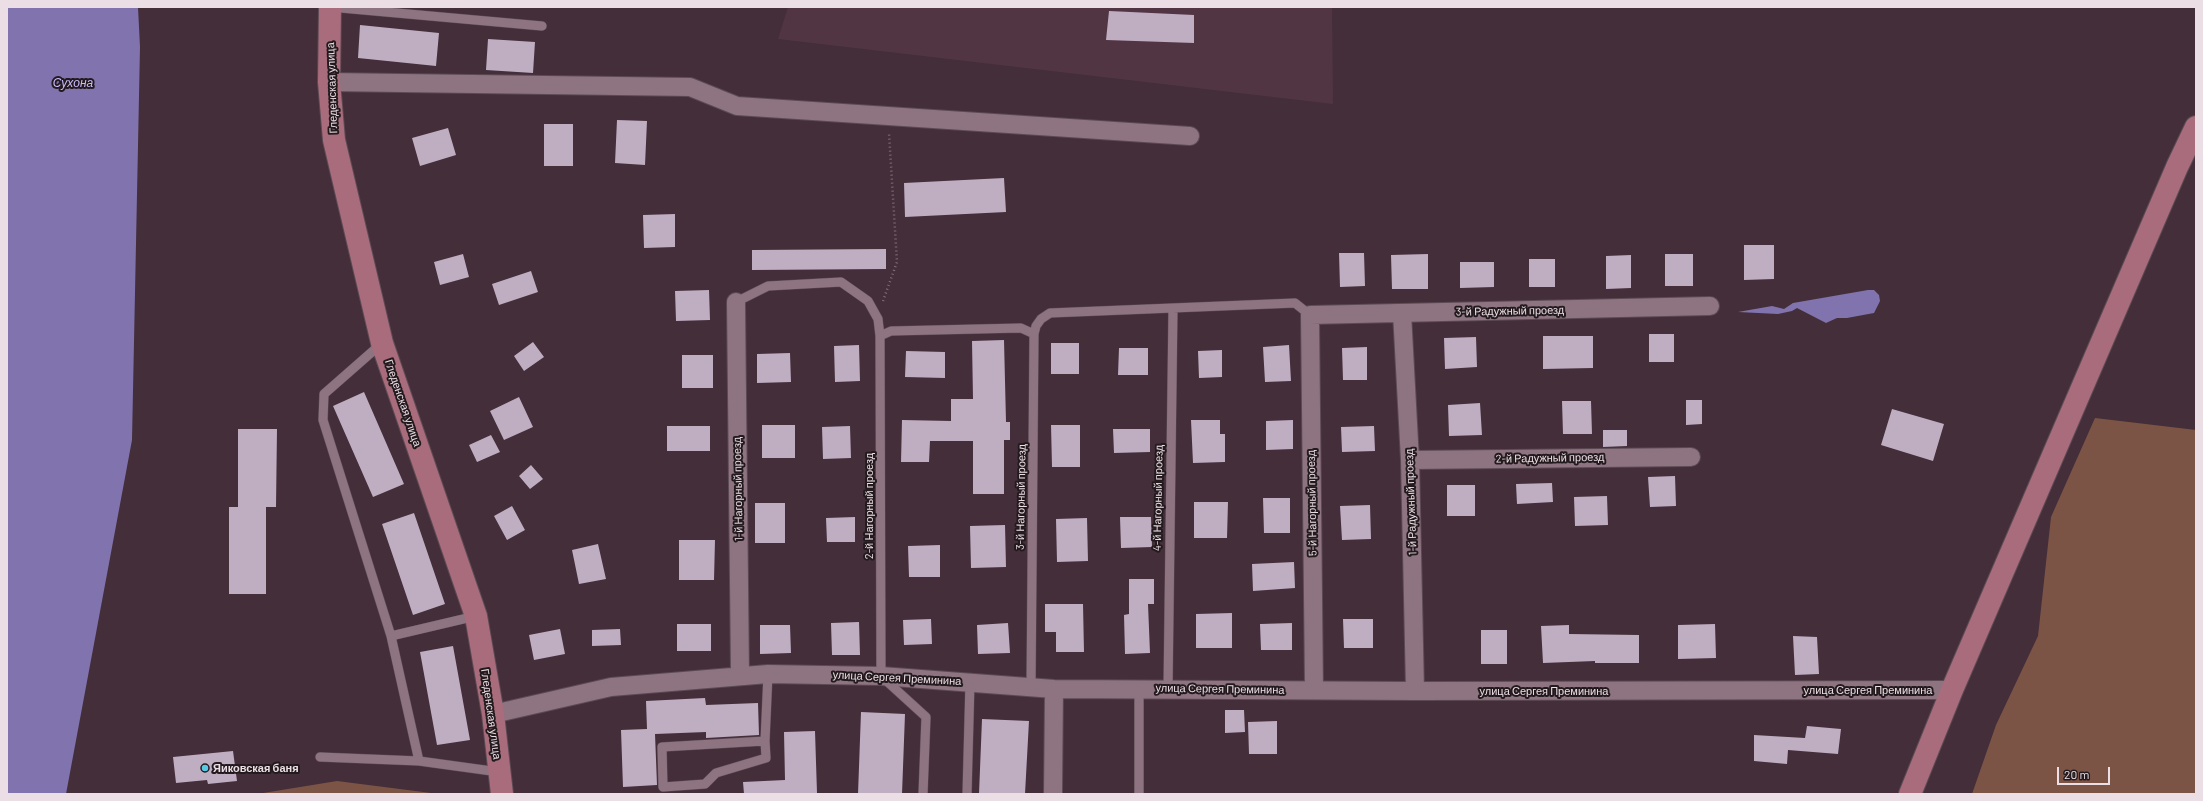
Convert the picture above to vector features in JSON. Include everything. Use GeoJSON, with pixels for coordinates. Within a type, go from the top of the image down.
{"type":"FeatureCollection","features":[{"type":"Feature","properties":{"kind":"main road","name":"Гледенская улица"},"geometry":{"type":"LineString","coordinates":[[330,7],[329,82],[334,140],[382,343],[476,616],[493,714],[502,794]]}},
{"type":"Feature","properties":{"kind":"main road"},"geometry":{"type":"LineString","coordinates":[[1910,794],[1952,690],[2177,167],[2196,127]]}},
{"type":"Feature","properties":{"kind":"street"},"geometry":{"type":"LineString","coordinates":[[329,82],[690,87],[737,106],[1190,136]]}},
{"type":"Feature","properties":{"kind":"street","name":"1-й Нагорный проезд"},"geometry":{"type":"LineString","coordinates":[[736,302],[740,676]]}},
{"type":"Feature","properties":{"kind":"street","name":"3-й Радужный проезд"},"geometry":{"type":"LineString","coordinates":[[1310,315],[1710,306]]}},
{"type":"Feature","properties":{"kind":"street","name":"1-й Радужный проезд"},"geometry":{"type":"LineString","coordinates":[[1402,313],[1410,460],[1415,691]]}},
{"type":"Feature","properties":{"kind":"street","name":"5-й Нагорный проезд"},"geometry":{"type":"LineString","coordinates":[[1310,315],[1314,690]]}},
{"type":"Feature","properties":{"kind":"street","name":"2-й Радужный проезд"},"geometry":{"type":"LineString","coordinates":[[1410,460],[1691,457]]}},
{"type":"Feature","properties":{"kind":"street","name":"улица Сергея Преминина"},"geometry":{"type":"LineString","coordinates":[[493,714],[612,687],[768,674],[881,676],[1054,689],[1139,688],[1415,691],[1952,690]]}},
{"type":"Feature","properties":{"kind":"street"},"geometry":{"type":"LineString","coordinates":[[1053,794],[1054,689]]}},
{"type":"Feature","properties":{"kind":"lane"},"geometry":{"type":"LineString","coordinates":[[330,7],[542,26]]}},
{"type":"Feature","properties":{"kind":"lane"},"geometry":{"type":"LineString","coordinates":[[736,302],[768,286],[841,282],[868,301],[878,319]]}},
{"type":"Feature","properties":{"kind":"lane"},"geometry":{"type":"LineString","coordinates":[[880,336],[891,331],[1021,328],[1034,334],[1039,322],[1050,313],[1295,303],[1310,315]]}},
{"type":"Feature","properties":{"kind":"lane","name":"4-й Нагорный проезд"},"geometry":{"type":"LineString","coordinates":[[1168,689],[1173,308]]}},
{"type":"Feature","properties":{"kind":"lane","name":"2-й Нагорный проезд"},"geometry":{"type":"LineString","coordinates":[[878,319],[880,336],[881,676]]}},
{"type":"Feature","properties":{"kind":"lane","name":"3-й Нагорный проезд"},"geometry":{"type":"LineString","coordinates":[[1031,687],[1034,334]]}},
{"type":"Feature","properties":{"kind":"lane"},"geometry":{"type":"LineString","coordinates":[[382,343],[324,394],[323,420],[391,636],[419,761]]}},
{"type":"Feature","properties":{"kind":"lane"},"geometry":{"type":"LineString","coordinates":[[391,636],[476,616]]}},
{"type":"Feature","properties":{"kind":"lane"},"geometry":{"type":"LineString","coordinates":[[765,741],[662,747],[663,787],[706,784],[716,773],[766,758],[765,741],[768,674]]}},
{"type":"Feature","properties":{"kind":"lane"},"geometry":{"type":"LineString","coordinates":[[881,676],[926,717],[924,794]]}},
{"type":"Feature","properties":{"kind":"lane"},"geometry":{"type":"LineString","coordinates":[[967,794],[970,682]]}},
{"type":"Feature","properties":{"kind":"lane"},"geometry":{"type":"LineString","coordinates":[[1139,688],[1139,794]]}},
{"type":"Feature","properties":{"kind":"lane"},"geometry":{"type":"LineString","coordinates":[[320,757],[419,761],[499,772]]}},
{"type":"Feature","properties":{"kind":"path"},"geometry":{"type":"LineString","coordinates":[[878,319],[897,262],[888,117]]}},
{"type":"Feature","properties":{"kind":"shaded area"},"geometry":{"type":"Polygon","coordinates":[[[788,7],[1332,7],[1333,104],[778,39],[788,7]]]}},
{"type":"Feature","properties":{"kind":"shaded area"},"geometry":{"type":"Polygon","coordinates":[[[2095,418],[2196,430],[2196,794],[1972,794],[1996,725],[2038,636],[2051,517],[2095,418]]]}},
{"type":"Feature","properties":{"kind":"shaded area"},"geometry":{"type":"Polygon","coordinates":[[[337,781],[439,794],[257,794],[337,781]]]}},
{"type":"Feature","properties":{"kind":"water","name":"Сухона"},"geometry":{"type":"Polygon","coordinates":[[[7,7],[138,7],[140,47],[132,440],[66,794],[7,794],[7,7]]]}},
{"type":"Feature","properties":{"kind":"water"},"geometry":{"type":"Polygon","coordinates":[[[1874,290],[1879,295],[1880,301],[1874,313],[1847,318],[1837,318],[1826,323],[1797,308],[1792,311],[1778,314],[1738,312],[1772,306],[1784,309],[1793,303],[1874,290]]]}},
{"type":"Feature","properties":{"kind":"building"},"geometry":{"type":"Polygon","coordinates":[[[1109,11],[1194,15],[1194,43],[1106,40],[1109,11]]]}},
{"type":"Feature","properties":{"kind":"building"},"geometry":{"type":"Polygon","coordinates":[[[360,25],[439,33],[436,66],[358,58],[360,25]]]}},
{"type":"Feature","properties":{"kind":"building"},"geometry":{"type":"Polygon","coordinates":[[[488,39],[535,42],[533,73],[486,70],[488,39]]]}},
{"type":"Feature","properties":{"kind":"building"},"geometry":{"type":"Polygon","coordinates":[[[617,120],[647,121],[645,165],[615,163],[617,120]]]}},
{"type":"Feature","properties":{"kind":"building"},"geometry":{"type":"Polygon","coordinates":[[[544,124],[573,124],[573,166],[544,166],[544,124]]]}},
{"type":"Feature","properties":{"kind":"building"},"geometry":{"type":"Polygon","coordinates":[[[448,128],[456,155],[420,166],[412,138],[448,128]]]}},
{"type":"Feature","properties":{"kind":"building"},"geometry":{"type":"Polygon","coordinates":[[[1004,178],[1006,212],[905,217],[904,183],[1004,178]]]}},
{"type":"Feature","properties":{"kind":"building"},"geometry":{"type":"Polygon","coordinates":[[[675,214],[675,247],[644,248],[643,215],[675,214]]]}},
{"type":"Feature","properties":{"kind":"building"},"geometry":{"type":"Polygon","coordinates":[[[1744,245],[1774,245],[1774,279],[1744,280],[1744,245]]]}},
{"type":"Feature","properties":{"kind":"building"},"geometry":{"type":"Polygon","coordinates":[[[886,249],[886,269],[752,270],[752,250],[886,249]]]}},
{"type":"Feature","properties":{"kind":"building"},"geometry":{"type":"Polygon","coordinates":[[[1339,253],[1364,253],[1365,286],[1340,287],[1339,253]]]}},
{"type":"Feature","properties":{"kind":"building"},"geometry":{"type":"Polygon","coordinates":[[[463,254],[469,277],[440,285],[434,262],[463,254]]]}},
{"type":"Feature","properties":{"kind":"building"},"geometry":{"type":"Polygon","coordinates":[[[1428,254],[1428,289],[1392,289],[1391,255],[1428,254]]]}},
{"type":"Feature","properties":{"kind":"building"},"geometry":{"type":"Polygon","coordinates":[[[1665,254],[1693,254],[1693,286],[1665,286],[1665,254]]]}},
{"type":"Feature","properties":{"kind":"building"},"geometry":{"type":"Polygon","coordinates":[[[1631,255],[1631,288],[1606,289],[1606,256],[1631,255]]]}},
{"type":"Feature","properties":{"kind":"building"},"geometry":{"type":"Polygon","coordinates":[[[1529,259],[1555,259],[1555,287],[1529,287],[1529,259]]]}},
{"type":"Feature","properties":{"kind":"building"},"geometry":{"type":"Polygon","coordinates":[[[1460,262],[1494,262],[1494,287],[1460,288],[1460,262]]]}},
{"type":"Feature","properties":{"kind":"building"},"geometry":{"type":"Polygon","coordinates":[[[531,271],[538,292],[499,305],[492,284],[531,271]]]}},
{"type":"Feature","properties":{"kind":"building"},"geometry":{"type":"Polygon","coordinates":[[[709,290],[710,320],[676,321],[675,291],[709,290]]]}},
{"type":"Feature","properties":{"kind":"building"},"geometry":{"type":"Polygon","coordinates":[[[1649,334],[1674,334],[1674,362],[1649,362],[1649,334]]]}},
{"type":"Feature","properties":{"kind":"building"},"geometry":{"type":"Polygon","coordinates":[[[1543,336],[1593,336],[1593,368],[1543,369],[1543,336]]]}},
{"type":"Feature","properties":{"kind":"building"},"geometry":{"type":"Polygon","coordinates":[[[1476,337],[1477,367],[1445,369],[1444,338],[1476,337]]]}},
{"type":"Feature","properties":{"kind":"building"},"geometry":{"type":"Polygon","coordinates":[[[1004,340],[1006,422],[1010,422],[1010,440],[1004,440],[1004,494],[973,494],[973,441],[930,441],[929,462],[901,462],[902,420],[951,421],[951,399],[973,399],[972,341],[1004,340]]]}},
{"type":"Feature","properties":{"kind":"building"},"geometry":{"type":"Polygon","coordinates":[[[533,342],[544,357],[524,371],[514,356],[533,342]]]}},
{"type":"Feature","properties":{"kind":"building"},"geometry":{"type":"Polygon","coordinates":[[[1051,343],[1079,343],[1079,374],[1051,374],[1051,343]]]}},
{"type":"Feature","properties":{"kind":"building"},"geometry":{"type":"Polygon","coordinates":[[[859,345],[860,381],[835,382],[834,346],[859,345]]]}},
{"type":"Feature","properties":{"kind":"building"},"geometry":{"type":"Polygon","coordinates":[[[1289,345],[1291,381],[1265,382],[1263,347],[1289,345]]]}},
{"type":"Feature","properties":{"kind":"building"},"geometry":{"type":"Polygon","coordinates":[[[1367,347],[1367,380],[1343,380],[1342,348],[1367,347]]]}},
{"type":"Feature","properties":{"kind":"building"},"geometry":{"type":"Polygon","coordinates":[[[1119,348],[1148,348],[1148,375],[1118,375],[1119,348]]]}},
{"type":"Feature","properties":{"kind":"building"},"geometry":{"type":"Polygon","coordinates":[[[1222,350],[1222,377],[1199,378],[1198,351],[1222,350]]]}},
{"type":"Feature","properties":{"kind":"building"},"geometry":{"type":"Polygon","coordinates":[[[906,351],[945,352],[945,378],[905,377],[906,351]]]}},
{"type":"Feature","properties":{"kind":"building"},"geometry":{"type":"Polygon","coordinates":[[[790,353],[791,382],[757,383],[757,354],[790,353]]]}},
{"type":"Feature","properties":{"kind":"building"},"geometry":{"type":"Polygon","coordinates":[[[682,355],[713,355],[713,388],[682,388],[682,355]]]}},
{"type":"Feature","properties":{"kind":"building"},"geometry":{"type":"Polygon","coordinates":[[[364,392],[404,484],[373,497],[333,406],[364,392]]]}},
{"type":"Feature","properties":{"kind":"building"},"geometry":{"type":"Polygon","coordinates":[[[519,397],[533,427],[504,440],[490,411],[519,397]]]}},
{"type":"Feature","properties":{"kind":"building"},"geometry":{"type":"Polygon","coordinates":[[[1686,400],[1702,400],[1702,424],[1686,425],[1686,400]]]}},
{"type":"Feature","properties":{"kind":"building"},"geometry":{"type":"Polygon","coordinates":[[[1562,401],[1591,401],[1592,434],[1563,434],[1562,401]]]}},
{"type":"Feature","properties":{"kind":"building"},"geometry":{"type":"Polygon","coordinates":[[[1480,403],[1482,435],[1449,436],[1448,405],[1480,403]]]}},
{"type":"Feature","properties":{"kind":"building"},"geometry":{"type":"Polygon","coordinates":[[[1892,409],[1944,424],[1933,461],[1881,445],[1892,409]]]}},
{"type":"Feature","properties":{"kind":"building"},"geometry":{"type":"Polygon","coordinates":[[[1191,420],[1220,420],[1220,434],[1225,434],[1225,462],[1193,463],[1191,420]]]}},
{"type":"Feature","properties":{"kind":"building"},"geometry":{"type":"Polygon","coordinates":[[[1293,420],[1293,449],[1266,450],[1266,421],[1293,420]]]}},
{"type":"Feature","properties":{"kind":"building"},"geometry":{"type":"Polygon","coordinates":[[[762,425],[795,425],[795,458],[762,458],[762,425]]]}},
{"type":"Feature","properties":{"kind":"building"},"geometry":{"type":"Polygon","coordinates":[[[1051,425],[1080,425],[1080,467],[1052,467],[1051,425]]]}},
{"type":"Feature","properties":{"kind":"building"},"geometry":{"type":"Polygon","coordinates":[[[667,426],[710,426],[710,451],[667,451],[667,426]]]}},
{"type":"Feature","properties":{"kind":"building"},"geometry":{"type":"Polygon","coordinates":[[[850,426],[851,458],[823,459],[822,427],[850,426]]]}},
{"type":"Feature","properties":{"kind":"building"},"geometry":{"type":"Polygon","coordinates":[[[1374,426],[1375,451],[1342,452],[1341,427],[1374,426]]]}},
{"type":"Feature","properties":{"kind":"building"},"geometry":{"type":"Polygon","coordinates":[[[238,429],[277,429],[276,507],[266,507],[266,594],[229,594],[229,507],[238,507],[238,429]]]}},
{"type":"Feature","properties":{"kind":"building"},"geometry":{"type":"Polygon","coordinates":[[[1113,429],[1150,429],[1150,452],[1114,453],[1113,429]]]}},
{"type":"Feature","properties":{"kind":"building"},"geometry":{"type":"Polygon","coordinates":[[[1603,430],[1627,430],[1627,446],[1603,447],[1603,430]]]}},
{"type":"Feature","properties":{"kind":"building"},"geometry":{"type":"Polygon","coordinates":[[[491,435],[500,452],[477,462],[469,445],[491,435]]]}},
{"type":"Feature","properties":{"kind":"building"},"geometry":{"type":"Polygon","coordinates":[[[531,465],[543,479],[530,489],[519,476],[531,465]]]}},
{"type":"Feature","properties":{"kind":"building"},"geometry":{"type":"Polygon","coordinates":[[[1675,476],[1676,506],[1650,507],[1648,477],[1675,476]]]}},
{"type":"Feature","properties":{"kind":"building"},"geometry":{"type":"Polygon","coordinates":[[[1552,483],[1553,502],[1517,504],[1516,484],[1552,483]]]}},
{"type":"Feature","properties":{"kind":"building"},"geometry":{"type":"Polygon","coordinates":[[[1447,485],[1475,485],[1475,516],[1447,516],[1447,485]]]}},
{"type":"Feature","properties":{"kind":"building"},"geometry":{"type":"Polygon","coordinates":[[[1607,496],[1608,525],[1575,526],[1574,497],[1607,496]]]}},
{"type":"Feature","properties":{"kind":"building"},"geometry":{"type":"Polygon","coordinates":[[[1263,498],[1290,498],[1290,533],[1264,533],[1263,498]]]}},
{"type":"Feature","properties":{"kind":"building"},"geometry":{"type":"Polygon","coordinates":[[[1194,502],[1228,502],[1227,538],[1194,538],[1194,502]]]}},
{"type":"Feature","properties":{"kind":"building"},"geometry":{"type":"Polygon","coordinates":[[[755,503],[785,503],[785,543],[755,543],[755,503]]]}},
{"type":"Feature","properties":{"kind":"building"},"geometry":{"type":"Polygon","coordinates":[[[1370,505],[1371,539],[1342,540],[1340,506],[1370,505]]]}},
{"type":"Feature","properties":{"kind":"building"},"geometry":{"type":"Polygon","coordinates":[[[512,506],[525,530],[507,540],[494,516],[512,506]]]}},
{"type":"Feature","properties":{"kind":"building"},"geometry":{"type":"Polygon","coordinates":[[[414,513],[445,604],[413,615],[382,524],[414,513]]]}},
{"type":"Feature","properties":{"kind":"building"},"geometry":{"type":"Polygon","coordinates":[[[855,517],[855,542],[827,542],[826,518],[855,517]]]}},
{"type":"Feature","properties":{"kind":"building"},"geometry":{"type":"Polygon","coordinates":[[[1120,517],[1151,517],[1152,547],[1121,548],[1120,517]]]}},
{"type":"Feature","properties":{"kind":"building"},"geometry":{"type":"Polygon","coordinates":[[[1087,518],[1088,561],[1057,562],[1056,519],[1087,518]]]}},
{"type":"Feature","properties":{"kind":"building"},"geometry":{"type":"Polygon","coordinates":[[[1005,525],[1006,567],[971,568],[970,526],[1005,525]]]}},
{"type":"Feature","properties":{"kind":"building"},"geometry":{"type":"Polygon","coordinates":[[[679,540],[715,540],[714,580],[679,580],[679,540]]]}},
{"type":"Feature","properties":{"kind":"building"},"geometry":{"type":"Polygon","coordinates":[[[598,544],[606,579],[579,584],[572,550],[598,544]]]}},
{"type":"Feature","properties":{"kind":"building"},"geometry":{"type":"Polygon","coordinates":[[[940,545],[940,577],[909,577],[908,546],[940,545]]]}},
{"type":"Feature","properties":{"kind":"building"},"geometry":{"type":"Polygon","coordinates":[[[1294,562],[1295,588],[1253,591],[1252,564],[1294,562]]]}},
{"type":"Feature","properties":{"kind":"building"},"geometry":{"type":"Polygon","coordinates":[[[1129,579],[1154,579],[1154,604],[1148,604],[1150,653],[1125,654],[1124,615],[1129,614],[1129,579]]]}},
{"type":"Feature","properties":{"kind":"building"},"geometry":{"type":"Polygon","coordinates":[[[1045,604],[1083,604],[1084,652],[1056,652],[1056,632],[1045,632],[1045,604]]]}},
{"type":"Feature","properties":{"kind":"building"},"geometry":{"type":"Polygon","coordinates":[[[1232,613],[1232,648],[1196,648],[1196,614],[1232,613]]]}},
{"type":"Feature","properties":{"kind":"building"},"geometry":{"type":"Polygon","coordinates":[[[931,619],[932,644],[904,645],[903,620],[931,619]]]}},
{"type":"Feature","properties":{"kind":"building"},"geometry":{"type":"Polygon","coordinates":[[[1343,619],[1373,619],[1373,648],[1344,648],[1343,619]]]}},
{"type":"Feature","properties":{"kind":"building"},"geometry":{"type":"Polygon","coordinates":[[[859,622],[860,655],[832,655],[831,623],[859,622]]]}},
{"type":"Feature","properties":{"kind":"building"},"geometry":{"type":"Polygon","coordinates":[[[1008,623],[1010,653],[978,654],[977,625],[1008,623]]]}},
{"type":"Feature","properties":{"kind":"building"},"geometry":{"type":"Polygon","coordinates":[[[1292,623],[1292,650],[1261,650],[1260,624],[1292,623]]]}},
{"type":"Feature","properties":{"kind":"building"},"geometry":{"type":"Polygon","coordinates":[[[677,624],[711,624],[711,651],[677,651],[677,624]]]}},
{"type":"Feature","properties":{"kind":"building"},"geometry":{"type":"Polygon","coordinates":[[[1715,624],[1716,658],[1678,659],[1678,625],[1715,624]]]}},
{"type":"Feature","properties":{"kind":"building"},"geometry":{"type":"Polygon","coordinates":[[[760,625],[790,625],[791,653],[760,654],[760,625]]]}},
{"type":"Feature","properties":{"kind":"building"},"geometry":{"type":"Polygon","coordinates":[[[1569,625],[1569,634],[1639,635],[1639,663],[1595,663],[1595,661],[1543,663],[1541,626],[1569,625]]]}},
{"type":"Feature","properties":{"kind":"building"},"geometry":{"type":"Polygon","coordinates":[[[560,629],[565,654],[534,660],[529,635],[560,629]]]}},
{"type":"Feature","properties":{"kind":"building"},"geometry":{"type":"Polygon","coordinates":[[[620,629],[621,645],[592,646],[592,630],[620,629]]]}},
{"type":"Feature","properties":{"kind":"building"},"geometry":{"type":"Polygon","coordinates":[[[1481,630],[1507,630],[1507,664],[1481,664],[1481,630]]]}},
{"type":"Feature","properties":{"kind":"building"},"geometry":{"type":"Polygon","coordinates":[[[1793,636],[1817,637],[1819,674],[1795,675],[1793,636]]]}},
{"type":"Feature","properties":{"kind":"building"},"geometry":{"type":"Polygon","coordinates":[[[453,646],[470,740],[437,745],[420,652],[453,646]]]}},
{"type":"Feature","properties":{"kind":"building"},"geometry":{"type":"Polygon","coordinates":[[[705,698],[706,705],[758,703],[759,735],[706,738],[706,732],[655,734],[657,785],[623,787],[621,730],[647,729],[646,701],[705,698]]]}},
{"type":"Feature","properties":{"kind":"building"},"geometry":{"type":"Polygon","coordinates":[[[1225,710],[1244,710],[1245,732],[1225,733],[1225,710]]]}},
{"type":"Feature","properties":{"kind":"building"},"geometry":{"type":"Polygon","coordinates":[[[861,712],[905,714],[902,794],[858,794],[861,712]]]}},
{"type":"Feature","properties":{"kind":"building"},"geometry":{"type":"Polygon","coordinates":[[[982,719],[1029,721],[1025,794],[979,794],[982,719]]]}},
{"type":"Feature","properties":{"kind":"building"},"geometry":{"type":"Polygon","coordinates":[[[1277,721],[1277,754],[1249,754],[1248,722],[1277,721]]]}},
{"type":"Feature","properties":{"kind":"building"},"geometry":{"type":"Polygon","coordinates":[[[1807,726],[1841,729],[1838,754],[1788,750],[1787,764],[1754,761],[1754,735],[1805,738],[1807,726]]]}},
{"type":"Feature","properties":{"kind":"building"},"geometry":{"type":"Polygon","coordinates":[[[815,731],[817,793],[744,794],[743,782],[785,780],[784,732],[815,731]]]}},
{"type":"Feature","properties":{"kind":"building","name":"Яиковская баня"},"geometry":{"type":"Polygon","coordinates":[[[233,751],[237,781],[208,784],[207,780],[176,783],[173,757],[233,751]]]}},
{"type":"Feature","properties":{"kind":"place","name":"Яиковская баня"},"geometry":{"type":"Point","coordinates":[205,768]}}]}
